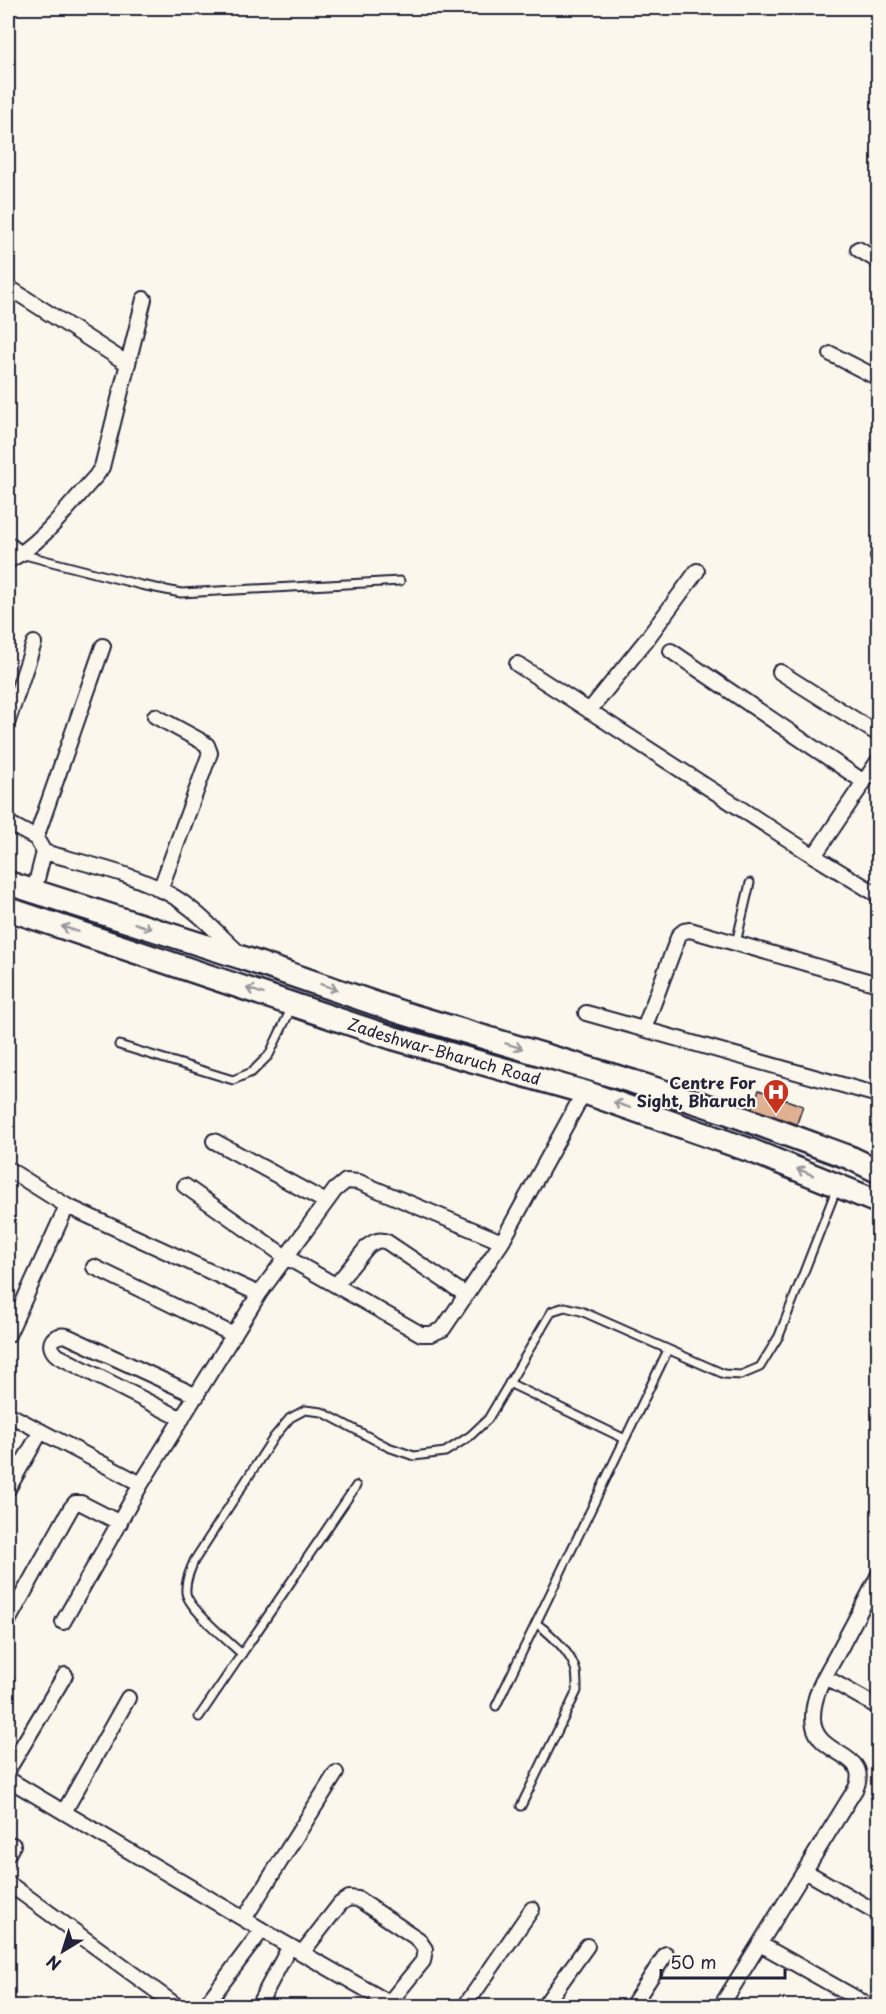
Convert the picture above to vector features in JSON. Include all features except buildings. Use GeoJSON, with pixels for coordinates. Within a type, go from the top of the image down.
{"type":"FeatureCollection","features":[{"type":"Feature","properties":{"kind":"main road","name":"Zadeshwar-Bharuch Road"},"geometry":{"type":"LineString","coordinates":[[8,883],[243,958],[403,1013],[723,1111],[851,1158],[879,1171]]}},
{"type":"Feature","properties":{"kind":"main road","name":"Zadeshwar-Bharuch Road"},"geometry":{"type":"LineString","coordinates":[[8,909],[393,1038],[584,1092],[752,1150],[879,1202]]}},
{"type":"Feature","properties":{"kind":"street"},"geometry":{"type":"LineString","coordinates":[[858,249],[879,261]]}},
{"type":"Feature","properties":{"kind":"street"},"geometry":{"type":"LineString","coordinates":[[9,291],[128,364]]}},
{"type":"Feature","properties":{"kind":"street"},"geometry":{"type":"LineString","coordinates":[[8,561],[21,554],[42,534],[102,467],[144,298]]}},
{"type":"Feature","properties":{"kind":"street"},"geometry":{"type":"LineString","coordinates":[[831,354],[879,378]]}},
{"type":"Feature","properties":{"kind":"street"},"geometry":{"type":"LineString","coordinates":[[8,544],[21,554]]}},
{"type":"Feature","properties":{"kind":"street"},"geometry":{"type":"LineString","coordinates":[[589,711],[647,639],[697,571]]}},
{"type":"Feature","properties":{"kind":"street"},"geometry":{"type":"LineString","coordinates":[[8,721],[34,643]]}},
{"type":"Feature","properties":{"kind":"street"},"geometry":{"type":"LineString","coordinates":[[36,838],[103,646]]}},
{"type":"Feature","properties":{"kind":"street"},"geometry":{"type":"LineString","coordinates":[[671,651],[864,782]]}},
{"type":"Feature","properties":{"kind":"street"},"geometry":{"type":"LineString","coordinates":[[517,664],[814,856],[879,895]]}},
{"type":"Feature","properties":{"kind":"street"},"geometry":{"type":"LineString","coordinates":[[780,672],[879,734]]}},
{"type":"Feature","properties":{"kind":"street"},"geometry":{"type":"LineString","coordinates":[[155,716],[207,745],[210,753],[160,890]]}},
{"type":"Feature","properties":{"kind":"street"},"geometry":{"type":"LineString","coordinates":[[814,856],[879,761]]}},
{"type":"Feature","properties":{"kind":"street"},"geometry":{"type":"LineString","coordinates":[[8,823],[36,838],[44,852],[34,891]]}},
{"type":"Feature","properties":{"kind":"street"},"geometry":{"type":"LineString","coordinates":[[44,852],[134,878],[172,895],[199,916],[243,958]]}},
{"type":"Feature","properties":{"kind":"street"},"geometry":{"type":"LineString","coordinates":[[644,1029],[679,935],[684,931],[690,930],[879,984]]}},
{"type":"Feature","properties":{"kind":"street"},"geometry":{"type":"LineString","coordinates":[[586,1013],[879,1095]]}},
{"type":"Feature","properties":{"kind":"street"},"geometry":{"type":"LineString","coordinates":[[185,1185],[286,1257],[421,1334],[431,1334],[442,1329],[502,1242],[584,1092]]}},
{"type":"Feature","properties":{"kind":"street"},"geometry":{"type":"LineString","coordinates":[[214,1141],[326,1202]]}},
{"type":"Feature","properties":{"kind":"street"},"geometry":{"type":"LineString","coordinates":[[8,1169],[67,1206],[259,1294]]}},
{"type":"Feature","properties":{"kind":"street"},"geometry":{"type":"LineString","coordinates":[[63,1622],[141,1484],[259,1294],[335,1190],[346,1181],[359,1182],[502,1242]]}},
{"type":"Feature","properties":{"kind":"street"},"geometry":{"type":"LineString","coordinates":[[8,1335],[67,1206]]}},
{"type":"Feature","properties":{"kind":"street"},"geometry":{"type":"LineString","coordinates":[[336,1285],[368,1246],[375,1241],[382,1240],[466,1295]]}},
{"type":"Feature","properties":{"kind":"street"},"geometry":{"type":"LineString","coordinates":[[94,1267],[234,1335]]}},
{"type":"Feature","properties":{"kind":"street"},"geometry":{"type":"LineString","coordinates":[[182,1419],[57,1356],[52,1352],[51,1344],[54,1337],[67,1336],[197,1395]]}},
{"type":"Feature","properties":{"kind":"street"},"geometry":{"type":"LineString","coordinates":[[8,1414],[141,1484]]}},
{"type":"Feature","properties":{"kind":"street"},"geometry":{"type":"LineString","coordinates":[[8,1489],[40,1431]]}},
{"type":"Feature","properties":{"kind":"street"},"geometry":{"type":"LineString","coordinates":[[8,1621],[45,1552],[75,1503],[81,1503],[120,1523]]}},
{"type":"Feature","properties":{"kind":"street"},"geometry":{"type":"LineString","coordinates":[[721,2007],[860,1778],[859,1771],[854,1764],[820,1740],[814,1730],[814,1704],[825,1677],[879,1576]]}},
{"type":"Feature","properties":{"kind":"street"},"geometry":{"type":"LineString","coordinates":[[865,1602],[879,1609]]}},
{"type":"Feature","properties":{"kind":"street"},"geometry":{"type":"LineString","coordinates":[[8,1770],[65,1675]]}},
{"type":"Feature","properties":{"kind":"street"},"geometry":{"type":"LineString","coordinates":[[825,1677],[879,1707]]}},
{"type":"Feature","properties":{"kind":"street"},"geometry":{"type":"LineString","coordinates":[[64,1812],[128,1698]]}},
{"type":"Feature","properties":{"kind":"street"},"geometry":{"type":"LineString","coordinates":[[244,1919],[336,1773]]}},
{"type":"Feature","properties":{"kind":"street"},"geometry":{"type":"LineString","coordinates":[[8,1779],[262,1930],[296,1950],[392,2005],[423,1961],[425,1949],[418,1939],[358,1899],[348,1899],[340,1904],[296,1950],[260,2002],[259,2007]]}},
{"type":"Feature","properties":{"kind":"street"},"geometry":{"type":"LineString","coordinates":[[805,1871],[879,1913]]}},
{"type":"Feature","properties":{"kind":"street"},"geometry":{"type":"LineString","coordinates":[[8,1883],[177,2007]]}},
{"type":"Feature","properties":{"kind":"street"},"geometry":{"type":"LineString","coordinates":[[465,2007],[532,1909]]}},
{"type":"Feature","properties":{"kind":"street"},"geometry":{"type":"LineString","coordinates":[[205,2007],[262,1930]]}},
{"type":"Feature","properties":{"kind":"street"},"geometry":{"type":"LineString","coordinates":[[760,1944],[870,2007]]}},
{"type":"Feature","properties":{"kind":"street"},"geometry":{"type":"LineString","coordinates":[[544,2007],[587,1946]]}},
{"type":"Feature","properties":{"kind":"street"},"geometry":{"type":"LineString","coordinates":[[632,2007],[666,1954]]}},
{"type":"Feature","properties":{"kind":"lane"},"geometry":{"type":"LineString","coordinates":[[21,554],[141,585],[182,593],[400,581]]}},
{"type":"Feature","properties":{"kind":"lane"},"geometry":{"type":"LineString","coordinates":[[736,943],[750,883]]}},
{"type":"Feature","properties":{"kind":"lane"},"geometry":{"type":"LineString","coordinates":[[119,1046],[233,1080],[252,1072],[269,1054],[293,1004]]}},
{"type":"Feature","properties":{"kind":"lane"},"geometry":{"type":"LineString","coordinates":[[242,1654],[195,1610],[185,1595],[187,1579],[194,1561],[274,1437],[290,1418],[305,1410],[322,1412],[388,1447],[414,1456],[445,1452],[470,1436],[488,1419],[552,1311],[566,1307],[581,1311],[724,1374],[741,1375],[760,1367],[779,1336],[838,1185]]}},
{"type":"Feature","properties":{"kind":"lane"},"geometry":{"type":"LineString","coordinates":[[496,1706],[669,1350]]}},
{"type":"Feature","properties":{"kind":"lane"},"geometry":{"type":"LineString","coordinates":[[509,1383],[625,1439]]}},
{"type":"Feature","properties":{"kind":"lane"},"geometry":{"type":"LineString","coordinates":[[199,1717],[356,1486]]}},
{"type":"Feature","properties":{"kind":"lane"},"geometry":{"type":"LineString","coordinates":[[521,1806],[577,1691],[576,1671],[567,1653],[552,1635],[536,1623]]}},
{"type":"Feature","properties":{"kind":"place","name":"Centre For Sight, Bharuch"},"geometry":{"type":"Point","coordinates":[776,1115]}}]}
